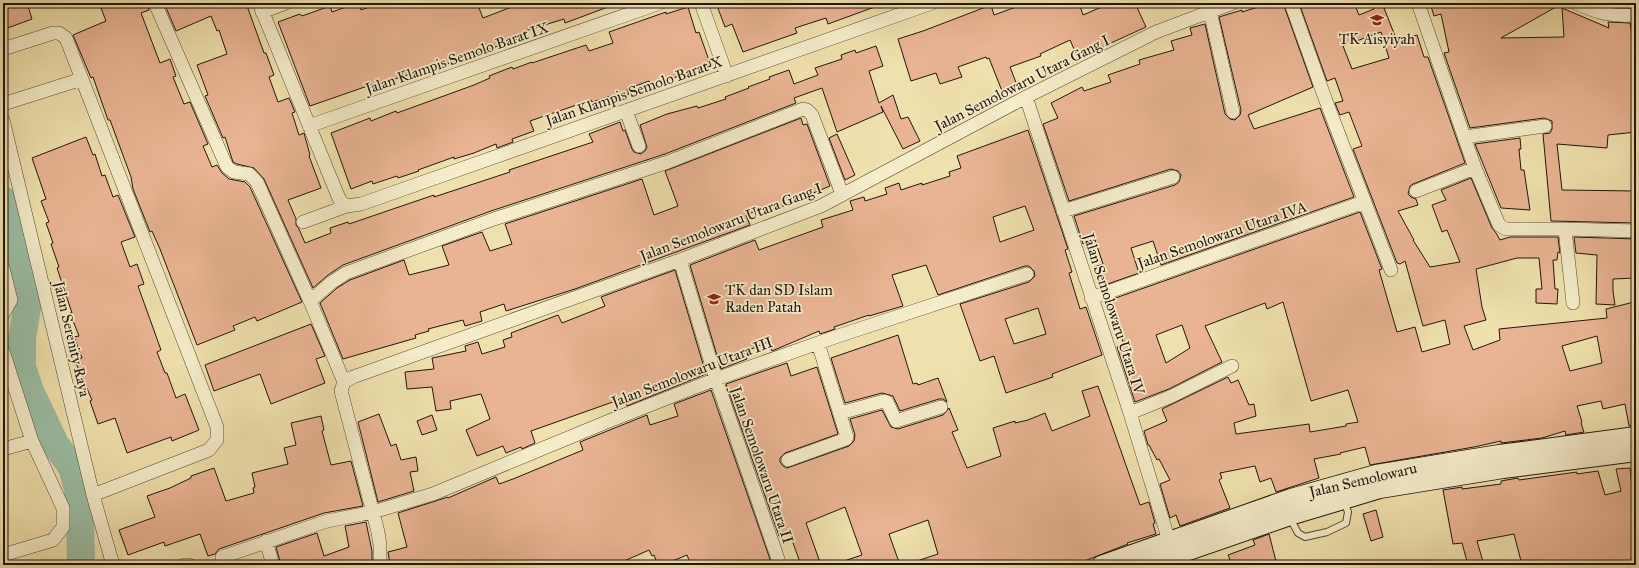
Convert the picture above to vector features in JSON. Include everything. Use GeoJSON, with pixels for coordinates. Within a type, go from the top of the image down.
{"type":"FeatureCollection","features":[{"type":"Feature","properties":{"kind":"main road","name":"Jalan Semolowaru"},"geometry":{"type":"LineString","coordinates":[[1101,565],[1291,498],[1378,482],[1492,455],[1636,436]]}},
{"type":"Feature","properties":{"kind":"main road","name":"Jalan Semolowaru"},"geometry":{"type":"LineString","coordinates":[[1148,565],[1343,499],[1378,482],[1489,471],[1636,452]]}},
{"type":"Feature","properties":{"kind":"street"},"geometry":{"type":"LineString","coordinates":[[155,3],[227,167],[234,172],[249,174],[257,182],[310,301],[342,387],[373,512],[380,545],[380,565]]}},
{"type":"Feature","properties":{"kind":"street"},"geometry":{"type":"LineString","coordinates":[[286,3],[260,7],[338,196],[341,202],[347,206]]}},
{"type":"Feature","properties":{"kind":"street","name":"Jalan Klampis Semolo Barat IX"},"geometry":{"type":"LineString","coordinates":[[309,126],[660,3]]}},
{"type":"Feature","properties":{"kind":"street"},"geometry":{"type":"LineString","coordinates":[[701,3],[727,76]]}},
{"type":"Feature","properties":{"kind":"street","name":"Jalan Klampis Semolo Barat X"},"geometry":{"type":"LineString","coordinates":[[303,222],[347,206],[361,204],[932,3]]}},
{"type":"Feature","properties":{"kind":"street","name":"Jalan Semolowaru Utara Gang I"},"geometry":{"type":"LineString","coordinates":[[342,387],[353,377],[680,260],[821,206],[1026,97],[1156,32],[1233,3]]}},
{"type":"Feature","properties":{"kind":"street"},"geometry":{"type":"LineString","coordinates":[[1291,3],[1364,202],[1391,270]]}},
{"type":"Feature","properties":{"kind":"street"},"geometry":{"type":"LineString","coordinates":[[1418,3],[1475,168],[1501,228],[1636,231]]}},
{"type":"Feature","properties":{"kind":"street"},"geometry":{"type":"LineString","coordinates":[[1576,3],[1601,13],[1617,16],[1636,15]]}},
{"type":"Feature","properties":{"kind":"street"},"geometry":{"type":"LineString","coordinates":[[1210,11],[1233,112]]}},
{"type":"Feature","properties":{"kind":"street"},"geometry":{"type":"LineString","coordinates":[[3,49],[53,33],[59,33],[66,38],[217,427],[217,440],[209,450],[93,495]]}},
{"type":"Feature","properties":{"kind":"street"},"geometry":{"type":"LineString","coordinates":[[3,104],[82,79]]}},
{"type":"Feature","properties":{"kind":"street","name":"Jalan Semolowaru Utara IV"},"geometry":{"type":"LineString","coordinates":[[1026,97],[1130,413],[1169,541]]}},
{"type":"Feature","properties":{"kind":"street"},"geometry":{"type":"LineString","coordinates":[[310,301],[332,282],[346,273],[494,219],[668,162],[803,109],[807,110],[812,115],[842,194]]}},
{"type":"Feature","properties":{"kind":"street"},"geometry":{"type":"LineString","coordinates":[[626,111],[639,146]]}},
{"type":"Feature","properties":{"kind":"street","name":"Jalan Serenity Raya"},"geometry":{"type":"LineString","coordinates":[[3,120],[93,495],[113,565]]}},
{"type":"Feature","properties":{"kind":"street"},"geometry":{"type":"LineString","coordinates":[[1464,137],[1545,126]]}},
{"type":"Feature","properties":{"kind":"street"},"geometry":{"type":"LineString","coordinates":[[1416,191],[1475,168]]}},
{"type":"Feature","properties":{"kind":"street"},"geometry":{"type":"LineString","coordinates":[[1063,211],[1173,177]]}},
{"type":"Feature","properties":{"kind":"street","name":"Jalan Semolowaru Utara IVA"},"geometry":{"type":"LineString","coordinates":[[1091,298],[1364,202]]}},
{"type":"Feature","properties":{"kind":"street"},"geometry":{"type":"LineString","coordinates":[[1565,229],[1573,302]]}},
{"type":"Feature","properties":{"kind":"street","name":"Jalan Semolowaru Utara II"},"geometry":{"type":"LineString","coordinates":[[680,260],[716,379],[780,565]]}},
{"type":"Feature","properties":{"kind":"street"},"geometry":{"type":"LineString","coordinates":[[3,268],[11,300],[3,314]]}},
{"type":"Feature","properties":{"kind":"street","name":"Jalan Semolowaru Utara III"},"geometry":{"type":"LineString","coordinates":[[222,557],[327,521],[373,512],[433,494],[601,424],[716,379],[818,343],[1027,274]]}},
{"type":"Feature","properties":{"kind":"street"},"geometry":{"type":"LineString","coordinates":[[788,460],[846,439],[847,433],[818,343]]}},
{"type":"Feature","properties":{"kind":"street"},"geometry":{"type":"LineString","coordinates":[[3,351],[32,441],[63,508],[63,527],[53,540],[3,555]]}},
{"type":"Feature","properties":{"kind":"street"},"geometry":{"type":"LineString","coordinates":[[1130,413],[1172,396],[1232,366]]}},
{"type":"Feature","properties":{"kind":"street"},"geometry":{"type":"LineString","coordinates":[[840,413],[884,401],[887,402],[896,420],[942,407]]}},
{"type":"Feature","properties":{"kind":"street"},"geometry":{"type":"LineString","coordinates":[[3,450],[32,441]]}},
{"type":"Feature","properties":{"kind":"street"},"geometry":{"type":"LineString","coordinates":[[266,541],[273,565]]}},
{"type":"Feature","properties":{"kind":"street"},"geometry":{"type":"LineString","coordinates":[[184,565],[189,565]]}},
{"type":"Feature","properties":{"kind":"lane"},"geometry":{"type":"LineString","coordinates":[[1290,516],[1298,532],[1305,537],[1326,532],[1346,523],[1348,519],[1348,512],[1343,499]]}},
{"type":"Feature","properties":{"kind":"building"},"geometry":{"type":"Polygon","coordinates":[[[3,3],[27,3],[32,19],[5,29],[3,22],[3,3]]]}},
{"type":"Feature","properties":{"kind":"building"},"geometry":{"type":"Polygon","coordinates":[[[99,3],[147,3],[149,10],[141,13],[160,63],[170,59],[176,76],[173,77],[184,104],[190,102],[208,144],[203,146],[212,167],[217,165],[222,173],[229,179],[245,182],[250,187],[302,302],[257,321],[255,317],[233,326],[235,330],[197,345],[160,249],[152,231],[150,232],[133,189],[131,177],[110,120],[108,120],[93,77],[91,78],[73,35],[106,21],[99,3]]]}},
{"type":"Feature","properties":{"kind":"building"},"geometry":{"type":"Polygon","coordinates":[[[164,3],[246,3],[264,53],[266,53],[274,75],[269,77],[278,102],[289,98],[295,112],[292,113],[299,135],[304,133],[309,156],[321,188],[288,200],[296,219],[296,225],[305,243],[331,233],[330,228],[348,222],[349,224],[434,195],[434,197],[510,172],[509,170],[593,142],[589,134],[620,122],[623,131],[625,130],[632,149],[634,152],[641,154],[647,147],[640,125],[667,114],[697,106],[698,108],[726,99],[725,97],[770,79],[769,77],[789,70],[794,84],[818,75],[815,68],[842,59],[841,55],[855,50],[856,53],[876,46],[883,66],[869,71],[879,103],[893,95],[901,119],[908,117],[920,141],[903,149],[881,106],[883,112],[837,132],[822,88],[794,98],[796,103],[665,154],[491,211],[343,265],[313,288],[264,179],[254,168],[233,162],[225,137],[223,138],[205,96],[208,95],[197,65],[227,54],[219,30],[217,31],[211,16],[176,31],[164,3]]]}},
{"type":"Feature","properties":{"kind":"building"},"geometry":{"type":"Polygon","coordinates":[[[357,3],[361,10],[379,3],[477,3],[483,18],[514,6],[513,3],[616,4],[565,23],[564,19],[525,31],[525,33],[520,35],[521,38],[429,70],[428,68],[383,83],[382,81],[310,106],[278,22],[300,14],[302,16],[330,6],[332,12],[357,3]]]}},
{"type":"Feature","properties":{"kind":"building"},"geometry":{"type":"Polygon","coordinates":[[[716,3],[880,3],[880,5],[828,24],[826,18],[795,28],[797,33],[743,52],[732,24],[725,27],[716,3]]]}},
{"type":"Feature","properties":{"kind":"building"},"geometry":{"type":"Polygon","coordinates":[[[1027,3],[1079,3],[1083,15],[1111,3],[1135,3],[1146,27],[1078,58],[1070,40],[1040,54],[1041,56],[1010,67],[1017,85],[1002,91],[989,58],[987,59],[986,57],[958,67],[962,77],[940,84],[936,73],[911,81],[898,39],[991,5],[994,15],[1027,3]]]}},
{"type":"Feature","properties":{"kind":"building"},"geometry":{"type":"Polygon","coordinates":[[[1271,3],[1283,3],[1313,87],[1248,115],[1254,129],[1320,108],[1354,197],[1161,265],[1153,241],[1131,248],[1139,273],[1102,286],[1094,267],[1103,264],[1095,240],[1083,244],[1074,216],[1175,185],[1179,182],[1181,175],[1178,171],[1171,169],[1069,201],[1043,124],[1058,118],[1051,103],[1082,87],[1084,91],[1111,82],[1108,75],[1140,64],[1139,60],[1174,50],[1171,41],[1192,35],[1190,28],[1205,24],[1225,114],[1230,119],[1235,120],[1240,115],[1241,110],[1219,17],[1271,3]]]}},
{"type":"Feature","properties":{"kind":"building"},"geometry":{"type":"Polygon","coordinates":[[[1299,3],[1354,3],[1359,15],[1374,9],[1373,3],[1382,3],[1397,41],[1417,35],[1424,57],[1428,57],[1465,163],[1410,186],[1408,194],[1416,199],[1418,205],[1398,211],[1413,240],[1430,267],[1460,262],[1447,230],[1442,232],[1432,205],[1446,200],[1441,190],[1471,178],[1492,228],[1500,240],[1510,237],[1558,237],[1560,253],[1558,252],[1557,260],[1553,260],[1555,289],[1558,289],[1557,304],[1536,303],[1536,289],[1542,289],[1539,258],[1517,258],[1476,269],[1482,307],[1486,320],[1464,326],[1473,350],[1500,340],[1499,329],[1607,318],[1606,309],[1634,302],[1636,311],[1636,426],[1629,426],[1625,404],[1603,409],[1601,401],[1577,406],[1584,432],[1566,435],[1565,431],[1542,438],[1501,443],[1501,441],[1370,465],[1365,447],[1340,453],[1341,454],[1314,459],[1319,478],[1276,492],[1271,478],[1260,482],[1255,466],[1220,473],[1222,478],[1219,480],[1230,508],[1180,526],[1176,515],[1170,518],[1160,484],[1170,480],[1159,459],[1157,460],[1148,445],[1144,431],[1167,421],[1162,409],[1228,377],[1231,383],[1238,380],[1249,405],[1254,404],[1256,416],[1234,423],[1236,434],[1309,424],[1310,432],[1346,426],[1346,424],[1358,422],[1348,390],[1311,401],[1283,302],[1267,309],[1265,303],[1205,326],[1222,362],[1169,389],[1135,402],[1117,347],[1124,344],[1107,301],[1360,212],[1382,269],[1379,270],[1397,332],[1415,327],[1422,352],[1450,344],[1445,320],[1423,326],[1405,261],[1400,264],[1397,263],[1353,149],[1362,146],[1349,112],[1340,115],[1335,103],[1343,101],[1335,78],[1327,81],[1299,3]],[[1381,32],[1343,46],[1352,69],[1389,58],[1381,32]],[[1182,325],[1156,335],[1166,363],[1190,348],[1182,325]],[[1597,336],[1562,346],[1570,371],[1602,363],[1597,336]]]}},
{"type":"Feature","properties":{"kind":"building"},"geometry":{"type":"Polygon","coordinates":[[[1430,3],[1563,3],[1501,38],[1564,37],[1562,8],[1609,28],[1608,22],[1630,23],[1636,58],[1636,132],[1608,135],[1607,148],[1557,144],[1562,190],[1636,191],[1636,223],[1551,221],[1543,134],[1550,133],[1552,129],[1552,121],[1544,118],[1470,128],[1444,53],[1449,52],[1441,14],[1434,16],[1430,3]]]}},
{"type":"Feature","properties":{"kind":"building"},"geometry":{"type":"Polygon","coordinates":[[[1606,3],[1626,3],[1627,7],[1607,6],[1606,3]]]}},
{"type":"Feature","properties":{"kind":"building"},"geometry":{"type":"Polygon","coordinates":[[[688,7],[696,33],[699,32],[711,66],[651,85],[649,81],[627,89],[629,94],[615,99],[614,95],[592,102],[591,100],[530,121],[534,131],[512,139],[513,142],[497,148],[496,144],[474,153],[454,159],[454,157],[398,178],[397,176],[373,184],[372,181],[351,189],[331,133],[370,118],[371,121],[396,111],[397,113],[474,85],[490,78],[489,76],[512,67],[513,69],[586,45],[589,51],[613,43],[609,32],[666,12],[666,14],[688,7]]]}},
{"type":"Feature","properties":{"kind":"building"},"geometry":{"type":"Polygon","coordinates":[[[801,118],[803,125],[807,124],[830,186],[774,210],[772,205],[746,215],[750,225],[575,289],[506,311],[504,304],[480,312],[482,321],[465,326],[463,320],[428,329],[429,331],[415,335],[416,338],[343,359],[320,303],[337,288],[350,280],[404,260],[409,275],[449,265],[442,246],[482,232],[490,251],[512,244],[505,224],[642,179],[654,215],[678,206],[665,171],[801,118]]]}},
{"type":"Feature","properties":{"kind":"building"},"geometry":{"type":"Polygon","coordinates":[[[1028,130],[1068,249],[1065,250],[1072,272],[1069,273],[1080,309],[1086,307],[1102,355],[1052,374],[1053,377],[1006,393],[994,356],[980,361],[960,304],[1029,282],[1035,276],[1034,271],[1029,266],[1025,266],[938,295],[926,265],[892,275],[903,306],[869,315],[834,327],[835,329],[820,334],[819,331],[772,351],[768,342],[744,352],[747,359],[721,369],[690,265],[755,240],[759,250],[823,227],[821,220],[853,210],[850,201],[864,197],[865,201],[887,194],[885,188],[899,183],[901,190],[950,176],[949,172],[961,168],[957,156],[1028,130]],[[1025,206],[993,217],[1000,242],[1034,230],[1025,206]],[[1038,308],[1005,319],[1014,344],[1046,334],[1038,308]]]}},
{"type":"Feature","properties":{"kind":"building"},"geometry":{"type":"Polygon","coordinates":[[[837,134],[855,175],[845,180],[829,138],[837,134]]]}},
{"type":"Feature","properties":{"kind":"building"},"geometry":{"type":"Polygon","coordinates":[[[86,137],[93,155],[95,154],[102,176],[105,175],[113,197],[118,195],[135,237],[121,242],[130,267],[137,264],[144,284],[138,286],[161,350],[157,352],[165,373],[167,373],[176,398],[185,394],[199,430],[172,441],[171,437],[127,453],[115,418],[98,424],[90,401],[92,400],[75,361],[82,358],[74,337],[79,336],[70,313],[72,313],[57,268],[59,267],[46,223],[49,222],[41,201],[46,199],[32,158],[86,137]]]}},
{"type":"Feature","properties":{"kind":"building"},"geometry":{"type":"Polygon","coordinates":[[[1520,138],[1521,149],[1519,149],[1521,170],[1524,170],[1530,210],[1501,208],[1475,144],[1520,138]]]}},
{"type":"Feature","properties":{"kind":"building"},"geometry":{"type":"Polygon","coordinates":[[[1574,237],[1636,239],[1636,278],[1613,279],[1615,305],[1596,304],[1597,255],[1576,253],[1574,237]]]}},
{"type":"Feature","properties":{"kind":"building"},"geometry":{"type":"Polygon","coordinates":[[[675,270],[706,374],[627,406],[624,398],[531,431],[535,443],[522,449],[521,447],[506,453],[503,446],[477,456],[466,430],[490,419],[481,394],[450,401],[451,409],[436,411],[432,387],[407,389],[405,372],[434,369],[432,358],[466,351],[465,346],[478,342],[482,354],[505,347],[503,340],[512,337],[511,333],[558,315],[562,323],[605,306],[601,297],[675,270]]]}},
{"type":"Feature","properties":{"kind":"building"},"geometry":{"type":"Polygon","coordinates":[[[311,324],[325,356],[316,359],[325,383],[271,404],[260,374],[214,391],[205,365],[311,324]]]}},
{"type":"Feature","properties":{"kind":"building"},"geometry":{"type":"Polygon","coordinates":[[[898,335],[913,384],[917,383],[918,385],[938,378],[947,402],[943,399],[939,399],[900,411],[893,396],[882,393],[845,403],[831,358],[898,335]]]}},
{"type":"Feature","properties":{"kind":"building"},"geometry":{"type":"Polygon","coordinates":[[[787,363],[791,376],[817,367],[838,434],[785,453],[780,458],[780,462],[787,468],[849,446],[854,441],[855,435],[850,419],[882,410],[891,427],[898,429],[943,415],[949,408],[958,430],[952,432],[967,468],[1001,456],[993,428],[1015,421],[1015,423],[1028,420],[1045,413],[1052,431],[1090,416],[1082,391],[1098,386],[1140,505],[1149,502],[1155,523],[1153,524],[1156,534],[1127,543],[1128,544],[1074,565],[911,565],[911,563],[938,554],[928,520],[889,534],[900,565],[838,565],[838,563],[862,555],[845,507],[806,523],[821,565],[801,565],[789,532],[779,536],[726,384],[787,363]]]}},
{"type":"Feature","properties":{"kind":"building"},"geometry":{"type":"Polygon","coordinates":[[[711,390],[772,565],[691,565],[687,555],[663,565],[658,565],[654,555],[652,556],[649,550],[622,562],[623,565],[390,565],[388,552],[407,547],[398,513],[448,498],[496,477],[499,484],[513,479],[583,450],[580,442],[647,415],[650,425],[678,416],[674,404],[711,390]]]}},
{"type":"Feature","properties":{"kind":"building"},"geometry":{"type":"Polygon","coordinates":[[[379,414],[391,446],[396,444],[401,460],[416,457],[418,471],[410,472],[414,491],[378,502],[358,422],[379,414]]]}},
{"type":"Feature","properties":{"kind":"building"},"geometry":{"type":"Polygon","coordinates":[[[432,415],[437,430],[422,435],[417,421],[432,415]]]}},
{"type":"Feature","properties":{"kind":"building"},"geometry":{"type":"Polygon","coordinates":[[[321,416],[324,430],[322,431],[331,465],[351,461],[363,506],[324,513],[219,549],[215,554],[208,556],[200,534],[165,546],[164,542],[128,555],[119,530],[155,517],[147,496],[170,488],[191,478],[191,476],[214,468],[226,501],[254,493],[253,488],[255,487],[252,473],[288,464],[284,448],[296,445],[291,423],[321,416]]]}},
{"type":"Feature","properties":{"kind":"building"},"geometry":{"type":"Polygon","coordinates":[[[1630,468],[1636,525],[1636,565],[1522,565],[1514,534],[1477,541],[1484,565],[1468,565],[1462,543],[1453,544],[1443,490],[1501,484],[1501,481],[1518,478],[1519,480],[1577,472],[1577,474],[1598,471],[1605,495],[1621,491],[1616,469],[1630,468]]]}},
{"type":"Feature","properties":{"kind":"building"},"geometry":{"type":"Polygon","coordinates":[[[1376,510],[1383,537],[1371,541],[1363,514],[1376,510]]]}},
{"type":"Feature","properties":{"kind":"building"},"geometry":{"type":"Polygon","coordinates":[[[366,522],[372,551],[372,563],[362,565],[281,565],[276,547],[317,533],[324,556],[349,547],[345,526],[366,522]]]}},
{"type":"Feature","properties":{"kind":"building"},"geometry":{"type":"Polygon","coordinates":[[[1269,534],[1277,565],[1232,565],[1228,555],[1255,545],[1253,540],[1269,534]]]}},
{"type":"Feature","properties":{"kind":"waterway"},"geometry":{"type":"LineString","coordinates":[[3,200],[28,302],[22,338],[22,367],[30,391],[55,444],[72,467],[78,489],[81,565]]}},
{"type":"Feature","properties":{"kind":"place","name":"TK Aisyiyah"},"geometry":{"type":"Point","coordinates":[1377,20]}},
{"type":"Feature","properties":{"kind":"place","name":"TK dan SD Islam Raden Patah"},"geometry":{"type":"Point","coordinates":[714,299]}}]}
